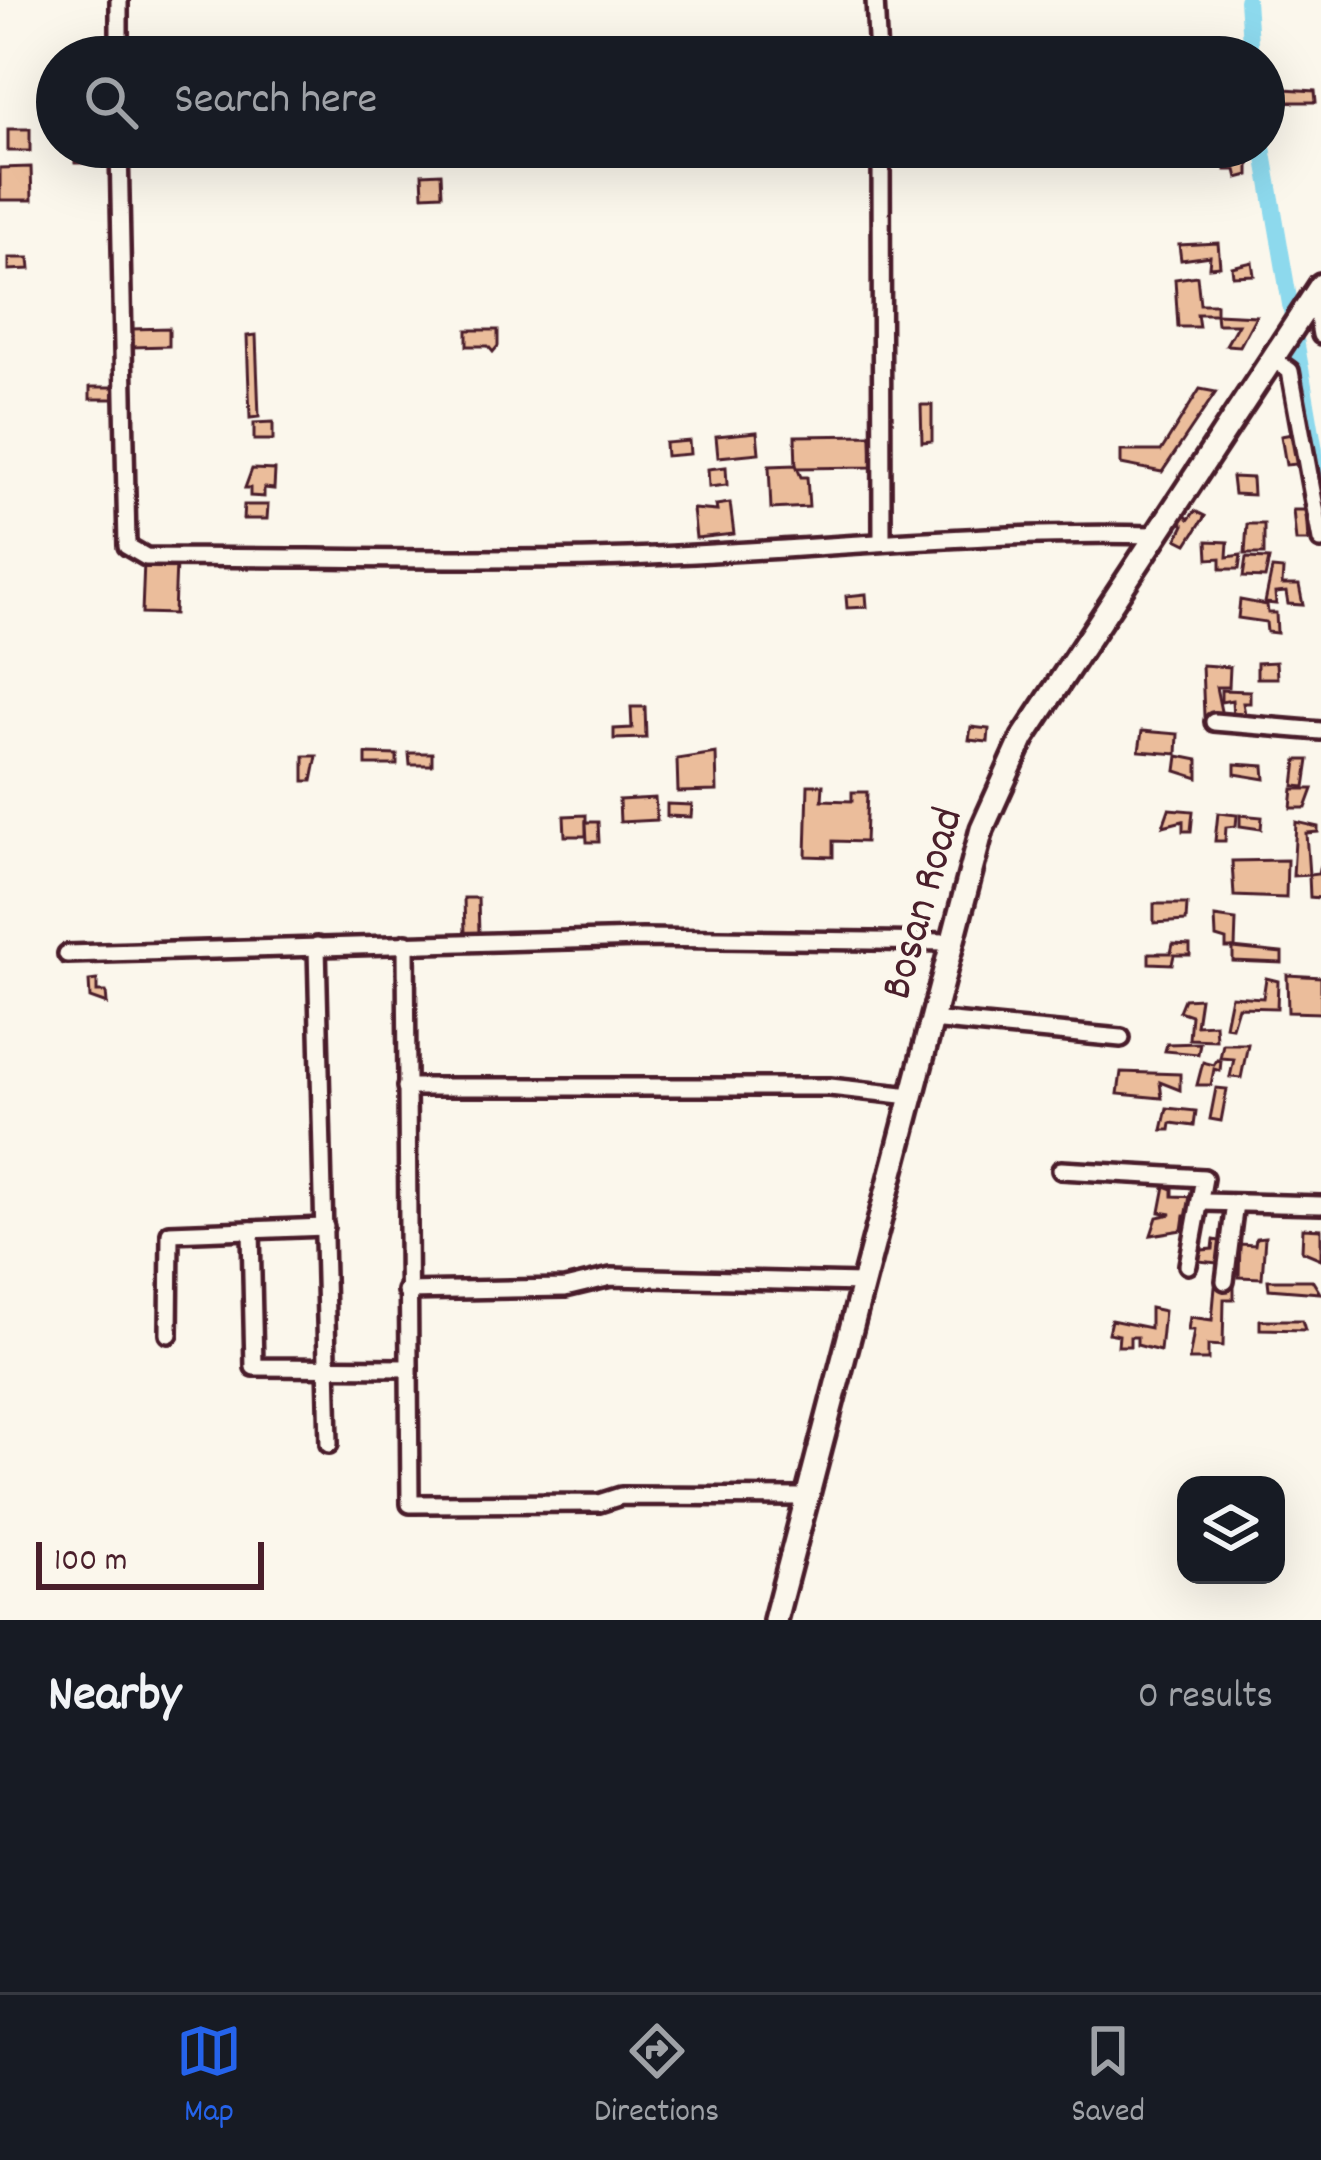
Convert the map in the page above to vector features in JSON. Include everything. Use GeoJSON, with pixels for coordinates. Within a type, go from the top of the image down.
{"type":"FeatureCollection","features":[{"type":"Feature","properties":{"kind":"main road","name":"Bosan Road"},"geometry":{"type":"LineString","coordinates":[[775,1620],[982,829],[1023,738],[1313,296]]}},
{"type":"Feature","properties":{"kind":"street"},"geometry":{"type":"LineString","coordinates":[[119,0],[119,36]]}},
{"type":"Feature","properties":{"kind":"street"},"geometry":{"type":"LineString","coordinates":[[875,0],[877,36]]}},
{"type":"Feature","properties":{"kind":"street"},"geometry":{"type":"LineString","coordinates":[[119,168],[127,546],[146,557],[595,558],[882,538],[1039,532],[1154,535]]}},
{"type":"Feature","properties":{"kind":"street"},"geometry":{"type":"LineString","coordinates":[[881,168],[882,538]]}},
{"type":"Feature","properties":{"kind":"street"},"geometry":{"type":"LineString","coordinates":[[1313,296],[1321,335]]}},
{"type":"Feature","properties":{"kind":"street"},"geometry":{"type":"LineString","coordinates":[[1275,353],[1290,370],[1321,541]]}},
{"type":"Feature","properties":{"kind":"street"},"geometry":{"type":"LineString","coordinates":[[1214,722],[1321,730]]}},
{"type":"Feature","properties":{"kind":"street"},"geometry":{"type":"LineString","coordinates":[[67,954],[642,938],[952,942]]}},
{"type":"Feature","properties":{"kind":"street"},"geometry":{"type":"LineString","coordinates":[[406,943],[410,1504],[599,1503],[621,1496],[806,1497]]}},
{"type":"Feature","properties":{"kind":"street"},"geometry":{"type":"LineString","coordinates":[[317,946],[329,1444]]}},
{"type":"Feature","properties":{"kind":"street"},"geometry":{"type":"LineString","coordinates":[[931,1020],[1121,1038]]}},
{"type":"Feature","properties":{"kind":"street"},"geometry":{"type":"LineString","coordinates":[[406,1088],[830,1087],[911,1096]]}},
{"type":"Feature","properties":{"kind":"street"},"geometry":{"type":"LineString","coordinates":[[1061,1170],[1204,1178],[1188,1264]]}},
{"type":"Feature","properties":{"kind":"street"},"geometry":{"type":"LineString","coordinates":[[1203,1202],[1321,1205]]}},
{"type":"Feature","properties":{"kind":"street"},"geometry":{"type":"LineString","coordinates":[[1225,1281],[1234,1203]]}},
{"type":"Feature","properties":{"kind":"street"},"geometry":{"type":"LineString","coordinates":[[170,1334],[168,1235],[325,1227]]}},
{"type":"Feature","properties":{"kind":"street"},"geometry":{"type":"LineString","coordinates":[[250,1230],[254,1367],[408,1368]]}},
{"type":"Feature","properties":{"kind":"street"},"geometry":{"type":"LineString","coordinates":[[406,1292],[566,1288],[591,1277],[861,1282]]}},
{"type":"Feature","properties":{"kind":"building"},"geometry":{"type":"Polygon","coordinates":[[[1285,89],[1315,91],[1316,102],[1285,102],[1285,89]]]}},
{"type":"Feature","properties":{"kind":"building"},"geometry":{"type":"Polygon","coordinates":[[[8,129],[30,129],[30,151],[8,151],[8,129]]]}},
{"type":"Feature","properties":{"kind":"building"},"geometry":{"type":"Polygon","coordinates":[[[31,167],[32,200],[0,200],[0,168],[31,167]]]}},
{"type":"Feature","properties":{"kind":"building"},"geometry":{"type":"Polygon","coordinates":[[[1249,168],[1249,175],[1238,178],[1236,170],[1226,170],[1249,168]]]}},
{"type":"Feature","properties":{"kind":"building"},"geometry":{"type":"Polygon","coordinates":[[[441,173],[442,194],[423,195],[422,174],[441,173]]]}},
{"type":"Feature","properties":{"kind":"building"},"geometry":{"type":"Polygon","coordinates":[[[1218,243],[1220,266],[1209,267],[1210,256],[1181,260],[1179,245],[1218,243]]]}},
{"type":"Feature","properties":{"kind":"building"},"geometry":{"type":"Polygon","coordinates":[[[9,258],[29,258],[30,269],[9,270],[9,258]]]}},
{"type":"Feature","properties":{"kind":"building"},"geometry":{"type":"Polygon","coordinates":[[[1252,262],[1254,275],[1233,276],[1232,267],[1252,262]]]}},
{"type":"Feature","properties":{"kind":"building"},"geometry":{"type":"Polygon","coordinates":[[[1197,276],[1200,304],[1216,304],[1216,314],[1197,314],[1199,327],[1178,327],[1175,279],[1197,276]]]}},
{"type":"Feature","properties":{"kind":"building"},"geometry":{"type":"Polygon","coordinates":[[[1216,314],[1256,316],[1240,346],[1226,345],[1238,324],[1217,324],[1216,314]]]}},
{"type":"Feature","properties":{"kind":"building"},"geometry":{"type":"Polygon","coordinates":[[[169,328],[169,346],[132,347],[132,329],[169,328]]]}},
{"type":"Feature","properties":{"kind":"building"},"geometry":{"type":"Polygon","coordinates":[[[467,330],[498,330],[498,346],[493,352],[488,346],[467,346],[467,330]]]}},
{"type":"Feature","properties":{"kind":"building"},"geometry":{"type":"Polygon","coordinates":[[[256,335],[259,417],[250,418],[247,336],[256,335]]]}},
{"type":"Feature","properties":{"kind":"building"},"geometry":{"type":"Polygon","coordinates":[[[90,387],[117,387],[117,399],[90,399],[90,387]]]}},
{"type":"Feature","properties":{"kind":"building"},"geometry":{"type":"Polygon","coordinates":[[[1200,389],[1216,392],[1162,472],[1121,464],[1121,451],[1161,451],[1200,389]]]}},
{"type":"Feature","properties":{"kind":"building"},"geometry":{"type":"Polygon","coordinates":[[[921,405],[932,405],[932,441],[922,442],[921,405]]]}},
{"type":"Feature","properties":{"kind":"building"},"geometry":{"type":"Polygon","coordinates":[[[273,422],[273,440],[254,440],[254,423],[273,422]]]}},
{"type":"Feature","properties":{"kind":"building"},"geometry":{"type":"Polygon","coordinates":[[[757,432],[759,453],[718,457],[716,436],[757,432]]]}},
{"type":"Feature","properties":{"kind":"building"},"geometry":{"type":"Polygon","coordinates":[[[1292,434],[1298,464],[1286,465],[1281,436],[1292,434]]]}},
{"type":"Feature","properties":{"kind":"building"},"geometry":{"type":"Polygon","coordinates":[[[871,435],[872,467],[796,468],[795,436],[871,435]]]}},
{"type":"Feature","properties":{"kind":"building"},"geometry":{"type":"Polygon","coordinates":[[[689,441],[690,454],[666,456],[665,443],[689,441]]]}},
{"type":"Feature","properties":{"kind":"building"},"geometry":{"type":"Polygon","coordinates":[[[796,465],[801,477],[807,477],[809,507],[771,509],[769,466],[796,465]]]}},
{"type":"Feature","properties":{"kind":"building"},"geometry":{"type":"Polygon","coordinates":[[[726,467],[727,485],[709,487],[708,469],[726,467]]]}},
{"type":"Feature","properties":{"kind":"building"},"geometry":{"type":"Polygon","coordinates":[[[252,469],[275,470],[274,489],[264,488],[264,497],[250,496],[250,488],[245,488],[252,469]]]}},
{"type":"Feature","properties":{"kind":"building"},"geometry":{"type":"Polygon","coordinates":[[[1232,477],[1252,478],[1253,495],[1234,494],[1232,477]]]}},
{"type":"Feature","properties":{"kind":"building"},"geometry":{"type":"Polygon","coordinates":[[[730,503],[734,534],[696,538],[693,509],[717,511],[716,505],[730,503]]]}},
{"type":"Feature","properties":{"kind":"building"},"geometry":{"type":"Polygon","coordinates":[[[244,505],[268,505],[267,519],[243,519],[244,505]]]}},
{"type":"Feature","properties":{"kind":"building"},"geometry":{"type":"Polygon","coordinates":[[[1293,510],[1306,510],[1308,541],[1296,541],[1293,510]]]}},
{"type":"Feature","properties":{"kind":"building"},"geometry":{"type":"Polygon","coordinates":[[[1195,511],[1205,516],[1187,544],[1177,539],[1184,525],[1176,519],[1182,513],[1189,519],[1195,511]]]}},
{"type":"Feature","properties":{"kind":"building"},"geometry":{"type":"Polygon","coordinates":[[[1247,524],[1264,524],[1264,554],[1245,554],[1247,524]]]}},
{"type":"Feature","properties":{"kind":"building"},"geometry":{"type":"Polygon","coordinates":[[[1207,541],[1228,542],[1227,557],[1241,555],[1239,569],[1221,569],[1221,558],[1208,559],[1207,541]]]}},
{"type":"Feature","properties":{"kind":"building"},"geometry":{"type":"Polygon","coordinates":[[[1246,558],[1269,559],[1265,578],[1243,577],[1246,558]]]}},
{"type":"Feature","properties":{"kind":"building"},"geometry":{"type":"Polygon","coordinates":[[[144,561],[176,563],[174,614],[142,613],[144,561]]]}},
{"type":"Feature","properties":{"kind":"building"},"geometry":{"type":"Polygon","coordinates":[[[1272,569],[1283,570],[1282,585],[1299,585],[1303,605],[1288,604],[1286,592],[1275,593],[1276,604],[1265,603],[1272,569]]]}},
{"type":"Feature","properties":{"kind":"building"},"geometry":{"type":"Polygon","coordinates":[[[866,594],[867,607],[847,608],[846,596],[866,594]]]}},
{"type":"Feature","properties":{"kind":"building"},"geometry":{"type":"Polygon","coordinates":[[[1240,600],[1267,605],[1268,613],[1276,613],[1277,633],[1267,632],[1266,622],[1238,618],[1240,600]]]}},
{"type":"Feature","properties":{"kind":"building"},"geometry":{"type":"Polygon","coordinates":[[[1276,662],[1277,678],[1257,678],[1257,663],[1276,662]]]}},
{"type":"Feature","properties":{"kind":"building"},"geometry":{"type":"Polygon","coordinates":[[[1202,665],[1230,667],[1229,687],[1216,687],[1222,716],[1204,716],[1202,665]]]}},
{"type":"Feature","properties":{"kind":"building"},"geometry":{"type":"Polygon","coordinates":[[[1221,690],[1250,691],[1250,703],[1243,703],[1246,719],[1233,719],[1232,700],[1221,702],[1221,690]]]}},
{"type":"Feature","properties":{"kind":"building"},"geometry":{"type":"Polygon","coordinates":[[[631,707],[645,707],[646,738],[614,739],[614,729],[632,728],[631,707]]]}},
{"type":"Feature","properties":{"kind":"building"},"geometry":{"type":"Polygon","coordinates":[[[971,727],[989,729],[988,742],[969,740],[971,727]]]}},
{"type":"Feature","properties":{"kind":"building"},"geometry":{"type":"Polygon","coordinates":[[[1142,731],[1178,734],[1177,754],[1139,751],[1142,731]]]}},
{"type":"Feature","properties":{"kind":"building"},"geometry":{"type":"Polygon","coordinates":[[[409,753],[432,753],[432,765],[410,765],[409,753]]]}},
{"type":"Feature","properties":{"kind":"building"},"geometry":{"type":"Polygon","coordinates":[[[716,753],[717,791],[678,792],[677,759],[716,753]]]}},
{"type":"Feature","properties":{"kind":"building"},"geometry":{"type":"Polygon","coordinates":[[[366,754],[397,755],[397,765],[366,765],[366,754]]]}},
{"type":"Feature","properties":{"kind":"building"},"geometry":{"type":"Polygon","coordinates":[[[304,756],[317,756],[312,781],[304,781],[304,756]]]}},
{"type":"Feature","properties":{"kind":"building"},"geometry":{"type":"Polygon","coordinates":[[[1178,756],[1198,760],[1198,778],[1176,771],[1178,756]]]}},
{"type":"Feature","properties":{"kind":"building"},"geometry":{"type":"Polygon","coordinates":[[[1297,760],[1309,760],[1305,787],[1294,786],[1297,760]]]}},
{"type":"Feature","properties":{"kind":"building"},"geometry":{"type":"Polygon","coordinates":[[[1235,764],[1264,766],[1265,779],[1235,774],[1235,764]]]}},
{"type":"Feature","properties":{"kind":"building"},"geometry":{"type":"Polygon","coordinates":[[[808,785],[823,785],[822,800],[852,801],[852,792],[867,792],[865,842],[833,841],[833,857],[806,856],[808,785]]]}},
{"type":"Feature","properties":{"kind":"building"},"geometry":{"type":"Polygon","coordinates":[[[1293,789],[1313,789],[1306,808],[1291,808],[1293,789]]]}},
{"type":"Feature","properties":{"kind":"building"},"geometry":{"type":"Polygon","coordinates":[[[655,798],[657,820],[620,822],[619,800],[655,798]]]}},
{"type":"Feature","properties":{"kind":"building"},"geometry":{"type":"Polygon","coordinates":[[[667,804],[692,805],[691,817],[667,816],[667,804]]]}},
{"type":"Feature","properties":{"kind":"building"},"geometry":{"type":"Polygon","coordinates":[[[1169,809],[1193,811],[1191,831],[1183,831],[1183,821],[1163,826],[1169,809]]]}},
{"type":"Feature","properties":{"kind":"building"},"geometry":{"type":"Polygon","coordinates":[[[1218,813],[1237,815],[1236,826],[1226,827],[1225,841],[1215,841],[1218,813]]]}},
{"type":"Feature","properties":{"kind":"building"},"geometry":{"type":"Polygon","coordinates":[[[586,815],[586,836],[565,836],[564,816],[586,815]]]}},
{"type":"Feature","properties":{"kind":"building"},"geometry":{"type":"Polygon","coordinates":[[[1240,815],[1262,817],[1261,829],[1240,826],[1240,815]]]}},
{"type":"Feature","properties":{"kind":"building"},"geometry":{"type":"Polygon","coordinates":[[[586,822],[598,822],[599,842],[587,842],[586,822]]]}},
{"type":"Feature","properties":{"kind":"building"},"geometry":{"type":"Polygon","coordinates":[[[1296,822],[1318,827],[1318,832],[1306,833],[1309,875],[1293,876],[1296,822]]]}},
{"type":"Feature","properties":{"kind":"building"},"geometry":{"type":"Polygon","coordinates":[[[1287,860],[1286,898],[1234,896],[1232,861],[1287,860]]]}},
{"type":"Feature","properties":{"kind":"building"},"geometry":{"type":"Polygon","coordinates":[[[1320,865],[1321,898],[1310,897],[1309,875],[1318,874],[1320,865]]]}},
{"type":"Feature","properties":{"kind":"building"},"geometry":{"type":"Polygon","coordinates":[[[464,898],[478,898],[479,933],[465,933],[464,898]]]}},
{"type":"Feature","properties":{"kind":"building"},"geometry":{"type":"Polygon","coordinates":[[[1154,904],[1187,904],[1186,921],[1154,923],[1154,904]]]}},
{"type":"Feature","properties":{"kind":"building"},"geometry":{"type":"Polygon","coordinates":[[[1215,917],[1236,920],[1235,948],[1226,948],[1226,940],[1216,937],[1215,917]]]}},
{"type":"Feature","properties":{"kind":"building"},"geometry":{"type":"Polygon","coordinates":[[[1173,944],[1190,945],[1190,955],[1174,955],[1172,964],[1149,963],[1149,953],[1171,953],[1173,944]]]}},
{"type":"Feature","properties":{"kind":"building"},"geometry":{"type":"Polygon","coordinates":[[[1233,948],[1282,953],[1282,963],[1233,961],[1233,948]]]}},
{"type":"Feature","properties":{"kind":"building"},"geometry":{"type":"Polygon","coordinates":[[[1287,975],[1321,977],[1321,1013],[1288,1012],[1287,975]]]}},
{"type":"Feature","properties":{"kind":"building"},"geometry":{"type":"Polygon","coordinates":[[[1266,978],[1278,981],[1277,1008],[1238,1007],[1232,1027],[1225,1026],[1231,996],[1263,998],[1266,978]]]}},
{"type":"Feature","properties":{"kind":"building"},"geometry":{"type":"Polygon","coordinates":[[[97,980],[97,992],[106,992],[107,1004],[90,998],[89,981],[97,980]]]}},
{"type":"Feature","properties":{"kind":"building"},"geometry":{"type":"Polygon","coordinates":[[[1200,998],[1196,1025],[1215,1024],[1216,1040],[1189,1039],[1191,1015],[1179,1011],[1184,999],[1200,998]]]}},
{"type":"Feature","properties":{"kind":"building"},"geometry":{"type":"Polygon","coordinates":[[[1200,1043],[1198,1054],[1165,1051],[1167,1044],[1200,1043]]]}},
{"type":"Feature","properties":{"kind":"building"},"geometry":{"type":"Polygon","coordinates":[[[1223,1044],[1248,1044],[1241,1078],[1230,1077],[1234,1059],[1220,1058],[1223,1044]]]}},
{"type":"Feature","properties":{"kind":"building"},"geometry":{"type":"Polygon","coordinates":[[[1217,1060],[1220,1071],[1214,1069],[1211,1085],[1197,1085],[1203,1062],[1214,1065],[1217,1060]]]}},
{"type":"Feature","properties":{"kind":"building"},"geometry":{"type":"Polygon","coordinates":[[[1121,1072],[1180,1074],[1180,1090],[1160,1082],[1162,1098],[1118,1094],[1121,1072]]]}},
{"type":"Feature","properties":{"kind":"building"},"geometry":{"type":"Polygon","coordinates":[[[1216,1088],[1227,1089],[1221,1121],[1210,1119],[1216,1088]]]}},
{"type":"Feature","properties":{"kind":"building"},"geometry":{"type":"Polygon","coordinates":[[[1167,1108],[1196,1111],[1194,1126],[1171,1123],[1170,1130],[1162,1130],[1167,1108]]]}},
{"type":"Feature","properties":{"kind":"building"},"geometry":{"type":"Polygon","coordinates":[[[1165,1186],[1173,1189],[1173,1196],[1197,1197],[1195,1216],[1184,1216],[1182,1230],[1151,1235],[1157,1217],[1172,1214],[1160,1212],[1165,1186]]]}},
{"type":"Feature","properties":{"kind":"building"},"geometry":{"type":"Polygon","coordinates":[[[1303,1228],[1321,1229],[1321,1259],[1302,1251],[1303,1228]]]}},
{"type":"Feature","properties":{"kind":"building"},"geometry":{"type":"Polygon","coordinates":[[[1265,1237],[1262,1278],[1239,1277],[1240,1244],[1255,1245],[1256,1238],[1265,1237]]]}},
{"type":"Feature","properties":{"kind":"building"},"geometry":{"type":"Polygon","coordinates":[[[1214,1240],[1230,1243],[1227,1264],[1199,1261],[1202,1250],[1213,1249],[1214,1240]]]}},
{"type":"Feature","properties":{"kind":"building"},"geometry":{"type":"Polygon","coordinates":[[[1268,1280],[1312,1280],[1320,1293],[1269,1289],[1268,1280]]]}},
{"type":"Feature","properties":{"kind":"building"},"geometry":{"type":"Polygon","coordinates":[[[1215,1287],[1234,1287],[1234,1299],[1224,1299],[1223,1346],[1208,1345],[1208,1360],[1189,1360],[1194,1330],[1188,1330],[1190,1317],[1212,1320],[1215,1287]]]}},
{"type":"Feature","properties":{"kind":"building"},"geometry":{"type":"Polygon","coordinates":[[[1150,1308],[1164,1311],[1160,1351],[1137,1345],[1137,1337],[1130,1337],[1130,1346],[1118,1346],[1119,1335],[1108,1333],[1111,1320],[1150,1328],[1150,1308]]]}},
{"type":"Feature","properties":{"kind":"building"},"geometry":{"type":"Polygon","coordinates":[[[1260,1320],[1302,1320],[1305,1330],[1260,1329],[1260,1320]]]}},
{"type":"Feature","properties":{"kind":"waterway"},"geometry":{"type":"LineString","coordinates":[[1247,0],[1250,36]]}},
{"type":"Feature","properties":{"kind":"waterway"},"geometry":{"type":"LineString","coordinates":[[1267,168],[1321,485]]}}]}
